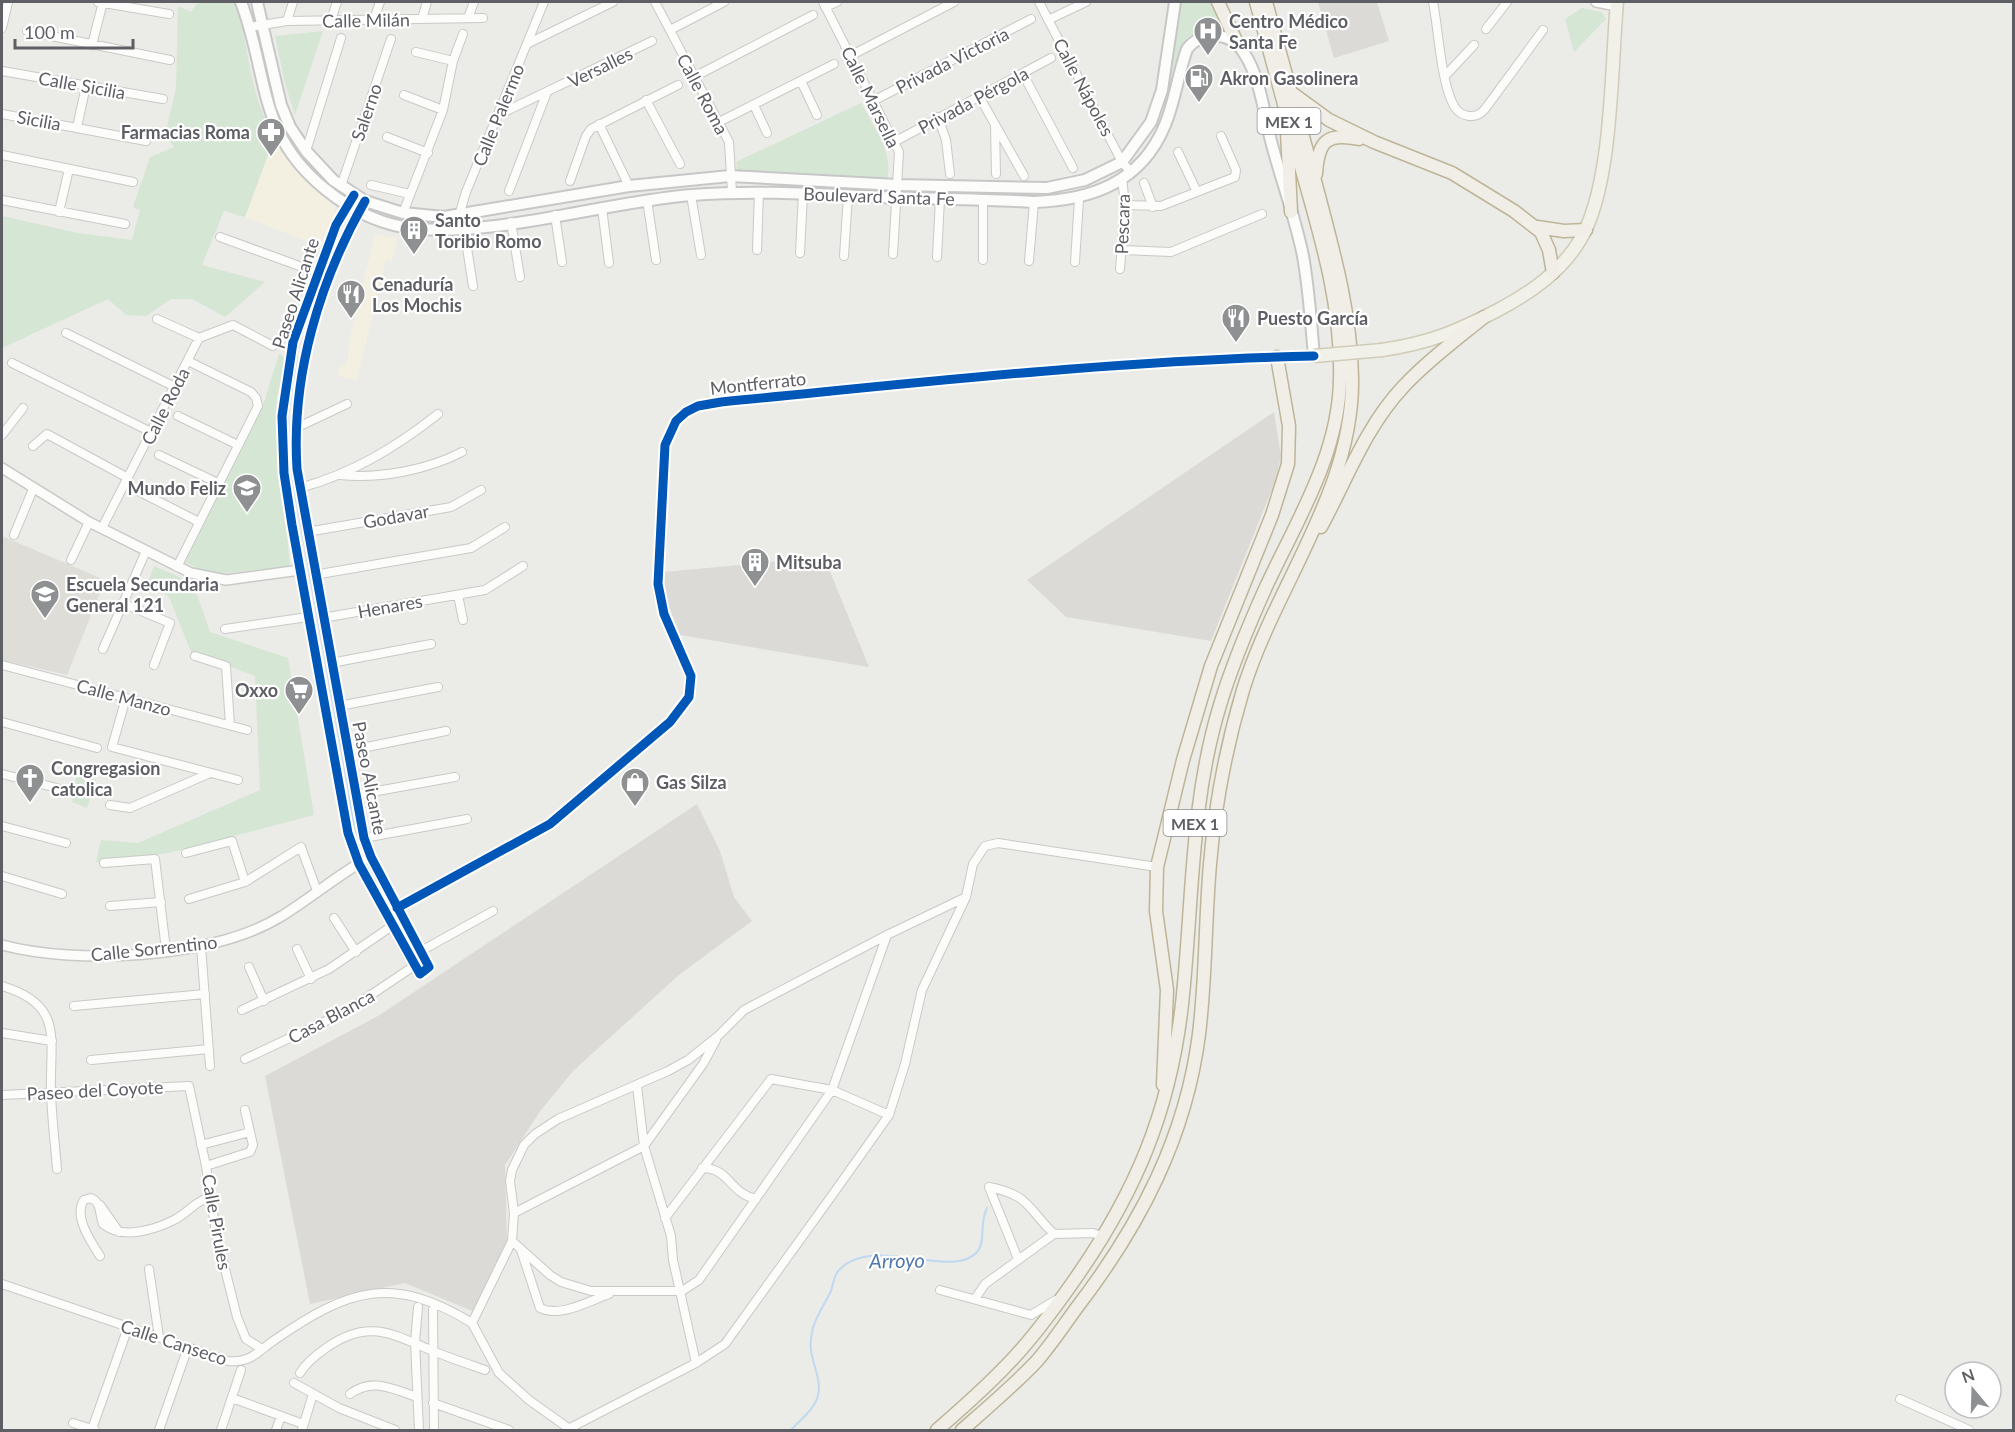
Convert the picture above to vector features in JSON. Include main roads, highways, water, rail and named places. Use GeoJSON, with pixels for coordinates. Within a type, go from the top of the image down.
{"type":"FeatureCollection","features":[{"type":"Feature","properties":{"kind":"highway"},"geometry":{"type":"LineString","coordinates":[[1218,2],[1238,45]]}},
{"type":"Feature","properties":{"kind":"highway","name":"MEX 1"},"geometry":{"type":"LineString","coordinates":[[937,1431],[1007,1365],[1064,1294],[1103,1237],[1136,1179],[1164,1104],[1173,1068],[1182,1005],[1197,811],[1214,724],[1236,655],[1308,502],[1322,466],[1339,399],[1337,311],[1328,265],[1256,2]]}},
{"type":"Feature","properties":{"kind":"highway","name":"MEX 1"},"geometry":{"type":"LineString","coordinates":[[962,1431],[1038,1360],[1131,1230],[1158,1181],[1170,1151],[1185,1104],[1199,1033],[1215,814],[1227,752],[1244,688],[1263,635],[1308,541],[1339,463],[1350,414],[1352,380],[1347,310],[1316,184],[1266,2]]}},
{"type":"Feature","properties":{"kind":"highway"},"geometry":{"type":"LineString","coordinates":[[1292,93],[1329,120],[1374,142],[1452,173],[1537,227],[1564,231],[1586,230]]}},
{"type":"Feature","properties":{"kind":"highway"},"geometry":{"type":"LineString","coordinates":[[1287,113],[1291,212]]}},
{"type":"Feature","properties":{"kind":"highway"},"geometry":{"type":"LineString","coordinates":[[1316,184],[1318,156],[1323,143],[1344,136],[1374,142]]}},
{"type":"Feature","properties":{"kind":"highway"},"geometry":{"type":"LineString","coordinates":[[1537,227],[1549,250],[1553,273]]}},
{"type":"Feature","properties":{"kind":"highway"},"geometry":{"type":"LineString","coordinates":[[1308,541],[1320,529],[1374,426],[1390,402],[1403,386],[1484,317]]}},
{"type":"Feature","properties":{"kind":"highway"},"geometry":{"type":"LineString","coordinates":[[1164,1104],[1167,990],[1156,911],[1157,867],[1183,760],[1210,666],[1272,515],[1288,464],[1290,437],[1277,357]]}},
{"type":"Feature","properties":{"kind":"main road","name":"Boulevard Santa Fe"},"geometry":{"type":"LineString","coordinates":[[241,2],[250,27],[268,109],[292,157],[312,177],[358,213],[400,226],[459,229],[647,200],[732,192],[1034,202],[1079,199],[1103,190],[1127,175],[1164,127],[1187,49],[1194,40],[1218,35],[1238,45]]}},
{"type":"Feature","properties":{"kind":"main road","name":"Boulevard Santa Fe"},"geometry":{"type":"LineString","coordinates":[[257,2],[281,105],[290,127],[306,151],[341,186],[365,201],[403,213],[457,217],[629,186],[730,176],[897,185],[1047,188],[1095,177],[1122,162],[1150,125],[1162,90],[1175,2]]}},
{"type":"Feature","properties":{"kind":"main road"},"geometry":{"type":"LineString","coordinates":[[1238,45],[1252,71],[1303,256],[1314,356],[1382,350],[1425,344],[1484,317],[1535,288],[1553,273],[1586,230],[1596,200],[1603,164],[1617,4]]}},
{"type":"Feature","properties":{"kind":"waterway"},"geometry":{"type":"LineString","coordinates":[[297,356],[288,414],[288,453],[352,814],[364,855],[415,950]]}},
{"type":"Feature","properties":{"kind":"waterway","name":"Arroyo"},"geometry":{"type":"LineString","coordinates":[[791,1430],[810,1410],[818,1396],[819,1383],[811,1348],[812,1332],[839,1270],[854,1260],[872,1256],[951,1262],[966,1259],[980,1247],[983,1220],[987,1208]]}},
{"type":"Feature","properties":{"kind":"place","name":"Centro Médico Santa Fe"},"geometry":{"type":"Point","coordinates":[1208,56]}},
{"type":"Feature","properties":{"kind":"place","name":"Akron Gasolinera"},"geometry":{"type":"Point","coordinates":[1199,104]}},
{"type":"Feature","properties":{"kind":"place","name":"Farmacias Roma"},"geometry":{"type":"Point","coordinates":[271,158]}},
{"type":"Feature","properties":{"kind":"place","name":"Santo Toribio Romo"},"geometry":{"type":"Point","coordinates":[414,256]}},
{"type":"Feature","properties":{"kind":"place","name":"Cenaduría Los Mochis"},"geometry":{"type":"Point","coordinates":[351,320]}},
{"type":"Feature","properties":{"kind":"place","name":"Puesto García"},"geometry":{"type":"Point","coordinates":[1236,344]}},
{"type":"Feature","properties":{"kind":"place","name":"Mundo Feliz"},"geometry":{"type":"Point","coordinates":[247,514]}},
{"type":"Feature","properties":{"kind":"place","name":"Mitsuba"},"geometry":{"type":"Point","coordinates":[755,588]}},
{"type":"Feature","properties":{"kind":"place","name":"Escuela Secundaria General 121"},"geometry":{"type":"Point","coordinates":[45,620]}},
{"type":"Feature","properties":{"kind":"place","name":"Oxxo"},"geometry":{"type":"Point","coordinates":[299,716]}},
{"type":"Feature","properties":{"kind":"place","name":"Congregasion catolica"},"geometry":{"type":"Point","coordinates":[30,804]}},
{"type":"Feature","properties":{"kind":"place","name":"Gas Silza"},"geometry":{"type":"Point","coordinates":[635,808]}}]}
